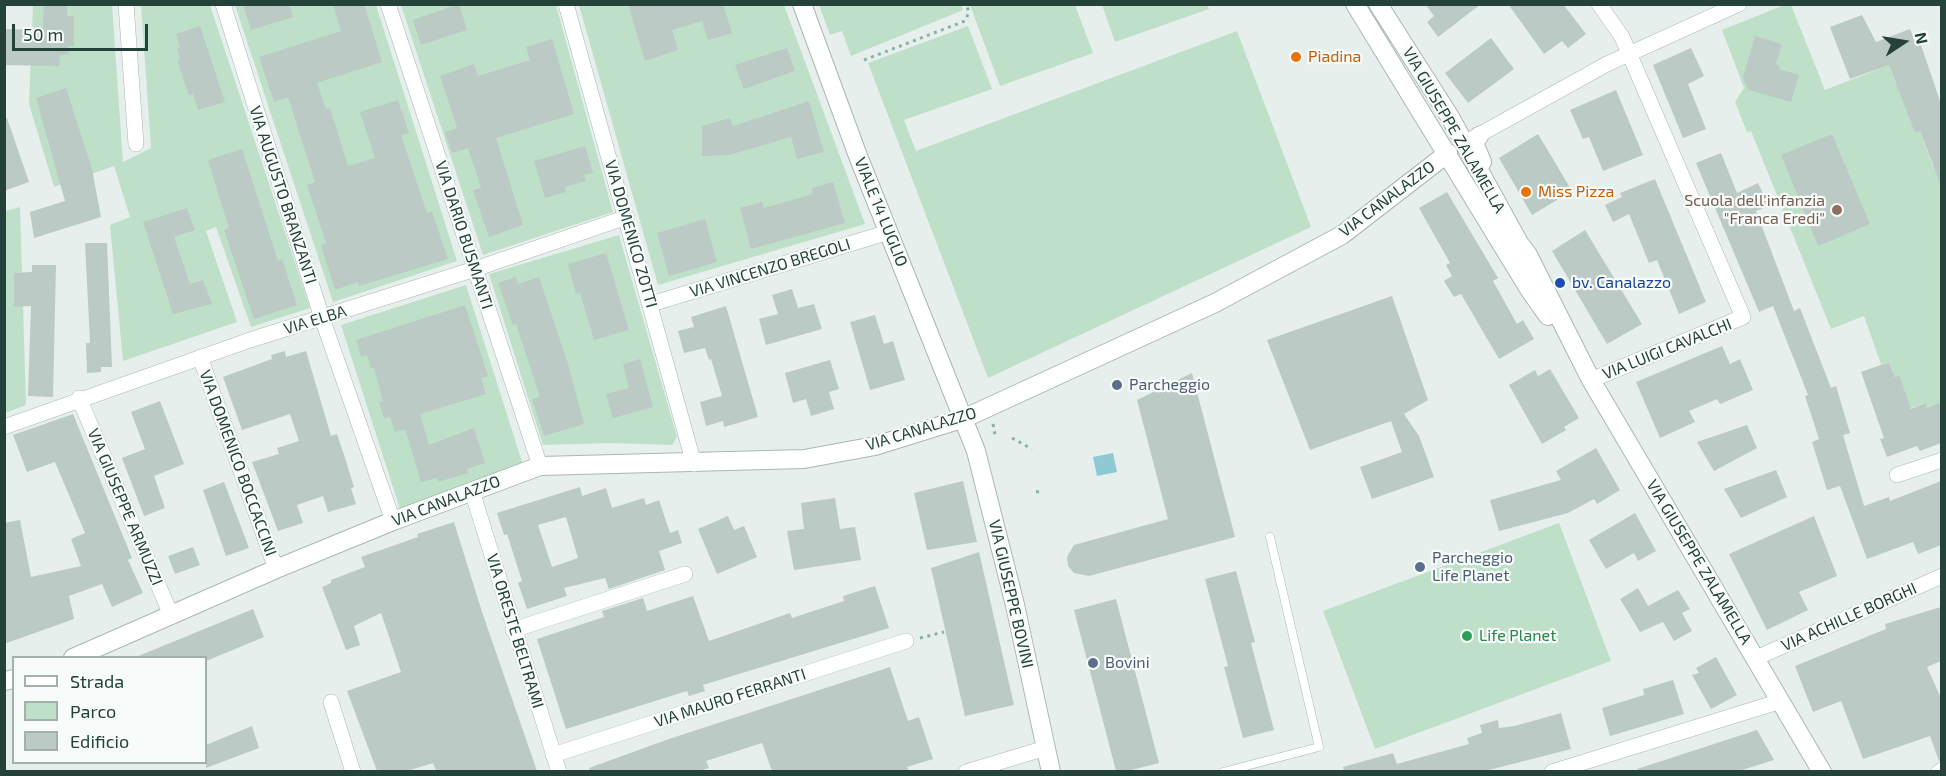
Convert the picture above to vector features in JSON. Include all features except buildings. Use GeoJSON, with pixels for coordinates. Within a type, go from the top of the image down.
{"type":"FeatureCollection","features":[{"type":"Feature","properties":{"kind":"street"},"geometry":{"type":"LineString","coordinates":[[126,4],[136,144]]}},
{"type":"Feature","properties":{"kind":"street","name":"VIA AUGUSTO BRANZANTI"},"geometry":{"type":"LineString","coordinates":[[223,4],[322,318],[393,521]]}},
{"type":"Feature","properties":{"kind":"street","name":"VIA DARIO BUSMANTI"},"geometry":{"type":"LineString","coordinates":[[388,4],[540,466]]}},
{"type":"Feature","properties":{"kind":"street","name":"VIA DOMENICO ZOTTI"},"geometry":{"type":"LineString","coordinates":[[566,4],[694,464]]}},
{"type":"Feature","properties":{"kind":"street","name":"VIALE 14 LUGLIO"},"geometry":{"type":"LineString","coordinates":[[802,4],[889,232],[965,418]]}},
{"type":"Feature","properties":{"kind":"street","name":"VIA GIUSEPPE ZALAMELLA"},"geometry":{"type":"LineString","coordinates":[[1378,4],[1438,97],[1462,142],[1529,289],[1576,354]]}},
{"type":"Feature","properties":{"kind":"street"},"geometry":{"type":"LineString","coordinates":[[1599,4],[1622,37],[1630,54]]}},
{"type":"Feature","properties":{"kind":"street","name":"VIA CANALAZZO"},"geometry":{"type":"LineString","coordinates":[[75,656],[393,521],[540,466],[694,464],[804,459],[875,446],[965,418],[1215,303],[1342,235],[1462,142],[1630,54],[1739,4]]}},
{"type":"Feature","properties":{"kind":"street","name":"VIA GIUSEPPE ZALAMELLA"},"geometry":{"type":"LineString","coordinates":[[1358,11],[1462,142],[1474,143],[1510,213],[1576,354],[1822,771]]}},
{"type":"Feature","properties":{"kind":"street","name":"VIA LUIGI CAVALCHI"},"geometry":{"type":"LineString","coordinates":[[1591,380],[1743,317],[1630,54]]}},
{"type":"Feature","properties":{"kind":"street","name":"VIA ELBA"},"geometry":{"type":"LineString","coordinates":[[4,427],[79,398],[200,357],[475,269],[627,217]]}},
{"type":"Feature","properties":{"kind":"street","name":"VIA VINCENZO BREGOLI"},"geometry":{"type":"LineString","coordinates":[[651,304],[889,232]]}},
{"type":"Feature","properties":{"kind":"street","name":"VIA DOMENICO BOCCACCINI"},"geometry":{"type":"LineString","coordinates":[[200,357],[276,569]]}},
{"type":"Feature","properties":{"kind":"street","name":"VIA GIUSEPPE ARMUZZI"},"geometry":{"type":"LineString","coordinates":[[79,398],[171,615]]}},
{"type":"Feature","properties":{"kind":"street","name":"VIA GIUSEPPE BOVINI"},"geometry":{"type":"LineString","coordinates":[[965,418],[985,480],[1051,771]]}},
{"type":"Feature","properties":{"kind":"street"},"geometry":{"type":"LineString","coordinates":[[1897,475],[1941,460]]}},
{"type":"Feature","properties":{"kind":"street","name":"VIA ORESTE BELTRAMI"},"geometry":{"type":"LineString","coordinates":[[472,491],[513,630],[559,771]]}},
{"type":"Feature","properties":{"kind":"street"},"geometry":{"type":"LineString","coordinates":[[513,630],[685,574]]}},
{"type":"Feature","properties":{"kind":"street","name":"VIA ACHILLE BORGHI"},"geometry":{"type":"LineString","coordinates":[[1756,658],[1941,576]]}},
{"type":"Feature","properties":{"kind":"street","name":"VIA MAURO FERRANTI"},"geometry":{"type":"LineString","coordinates":[[553,755],[906,641]]}},
{"type":"Feature","properties":{"kind":"street"},"geometry":{"type":"LineString","coordinates":[[1552,771],[1781,701]]}},
{"type":"Feature","properties":{"kind":"street"},"geometry":{"type":"LineString","coordinates":[[331,702],[353,771]]}},
{"type":"Feature","properties":{"kind":"street"},"geometry":{"type":"LineString","coordinates":[[966,771],[1046,748]]}},
{"type":"Feature","properties":{"kind":"lane"},"geometry":{"type":"LineString","coordinates":[[1222,771],[1319,747],[1270,537]]}},
{"type":"Feature","properties":{"kind":"path"},"geometry":{"type":"LineString","coordinates":[[864,60],[965,21],[969,12],[966,4]]}},
{"type":"Feature","properties":{"kind":"path"},"geometry":{"type":"LineString","coordinates":[[1012,438],[1032,449]]}},
{"type":"Feature","properties":{"kind":"path"},"geometry":{"type":"LineString","coordinates":[[906,641],[945,632]]}},
{"type":"Feature","properties":{"kind":"green space"},"geometry":{"type":"Polygon","coordinates":[[[1207,4],[1209,9],[1115,42],[1102,5],[1207,4]]]}},
{"type":"Feature","properties":{"kind":"green space"},"geometry":{"type":"Polygon","coordinates":[[[33,5],[112,5],[123,162],[151,148],[141,5],[210,5],[310,308],[251,327],[216,227],[206,231],[237,322],[123,361],[110,225],[130,217],[114,166],[54,187],[29,104],[33,5]]]}},
{"type":"Feature","properties":{"kind":"green space"},"geometry":{"type":"Polygon","coordinates":[[[235,5],[376,5],[457,261],[333,302],[235,5]]]}},
{"type":"Feature","properties":{"kind":"green space"},"geometry":{"type":"Polygon","coordinates":[[[401,5],[556,5],[613,212],[483,255],[401,5]]]}},
{"type":"Feature","properties":{"kind":"green space"},"geometry":{"type":"Polygon","coordinates":[[[579,5],[784,5],[865,224],[658,285],[579,5]]]}},
{"type":"Feature","properties":{"kind":"green space"},"geometry":{"type":"Polygon","coordinates":[[[819,5],[961,5],[963,10],[851,56],[842,31],[830,35],[819,5]]]}},
{"type":"Feature","properties":{"kind":"green space"},"geometry":{"type":"Polygon","coordinates":[[[970,5],[1075,5],[1093,53],[1000,86],[970,5]]]}},
{"type":"Feature","properties":{"kind":"green space"},"geometry":{"type":"Polygon","coordinates":[[[1784,5],[1791,5],[1825,90],[1889,65],[1896,84],[1900,83],[1915,133],[1920,131],[1933,167],[1941,165],[1941,402],[1927,408],[1924,403],[1907,410],[1898,375],[1895,377],[1889,362],[1881,364],[1864,316],[1831,329],[1751,131],[1747,132],[1735,102],[1744,88],[1722,30],[1784,5]]]}},
{"type":"Feature","properties":{"kind":"green space"},"geometry":{"type":"Polygon","coordinates":[[[968,26],[992,89],[904,120],[916,151],[1237,31],[1311,227],[988,378],[868,63],[968,26]]]}},
{"type":"Feature","properties":{"kind":"green space"},"geometry":{"type":"Polygon","coordinates":[[[20,207],[26,405],[5,413],[5,211],[20,207]]]}},
{"type":"Feature","properties":{"kind":"green space"},"geometry":{"type":"Polygon","coordinates":[[[619,235],[677,437],[672,445],[611,443],[543,445],[489,274],[619,235]]]}},
{"type":"Feature","properties":{"kind":"green space"},"geometry":{"type":"Polygon","coordinates":[[[466,285],[523,465],[400,509],[341,325],[466,285]]]}},
{"type":"Feature","properties":{"kind":"green space","name":"Life Planet"},"geometry":{"type":"Polygon","coordinates":[[[1559,523],[1611,661],[1375,749],[1323,611],[1559,523]]]}},
{"type":"Feature","properties":{"kind":"water"},"geometry":{"type":"Polygon","coordinates":[[[1113,453],[1117,472],[1097,476],[1093,457],[1113,453]]]}},
{"type":"Feature","properties":{"kind":"place","name":"Piadina"},"geometry":{"type":"Point","coordinates":[1296,57]}},
{"type":"Feature","properties":{"kind":"place","name":"Miss Pizza"},"geometry":{"type":"Point","coordinates":[1526,192]}},
{"type":"Feature","properties":{"kind":"place","name":"Scuola dell'infanzia \"Franca Eredi\""},"geometry":{"type":"Point","coordinates":[1837,210]}},
{"type":"Feature","properties":{"kind":"place","name":"bv. Canalazzo"},"geometry":{"type":"Point","coordinates":[1560,283]}},
{"type":"Feature","properties":{"kind":"place","name":"Parcheggio"},"geometry":{"type":"Point","coordinates":[1117,385]}},
{"type":"Feature","properties":{"kind":"place","name":"Parcheggio Life Planet"},"geometry":{"type":"Point","coordinates":[1420,567]}},
{"type":"Feature","properties":{"kind":"place","name":"Life Planet"},"geometry":{"type":"Point","coordinates":[1467,636]}},
{"type":"Feature","properties":{"kind":"place","name":"Bovini"},"geometry":{"type":"Point","coordinates":[1093,663]}}]}
